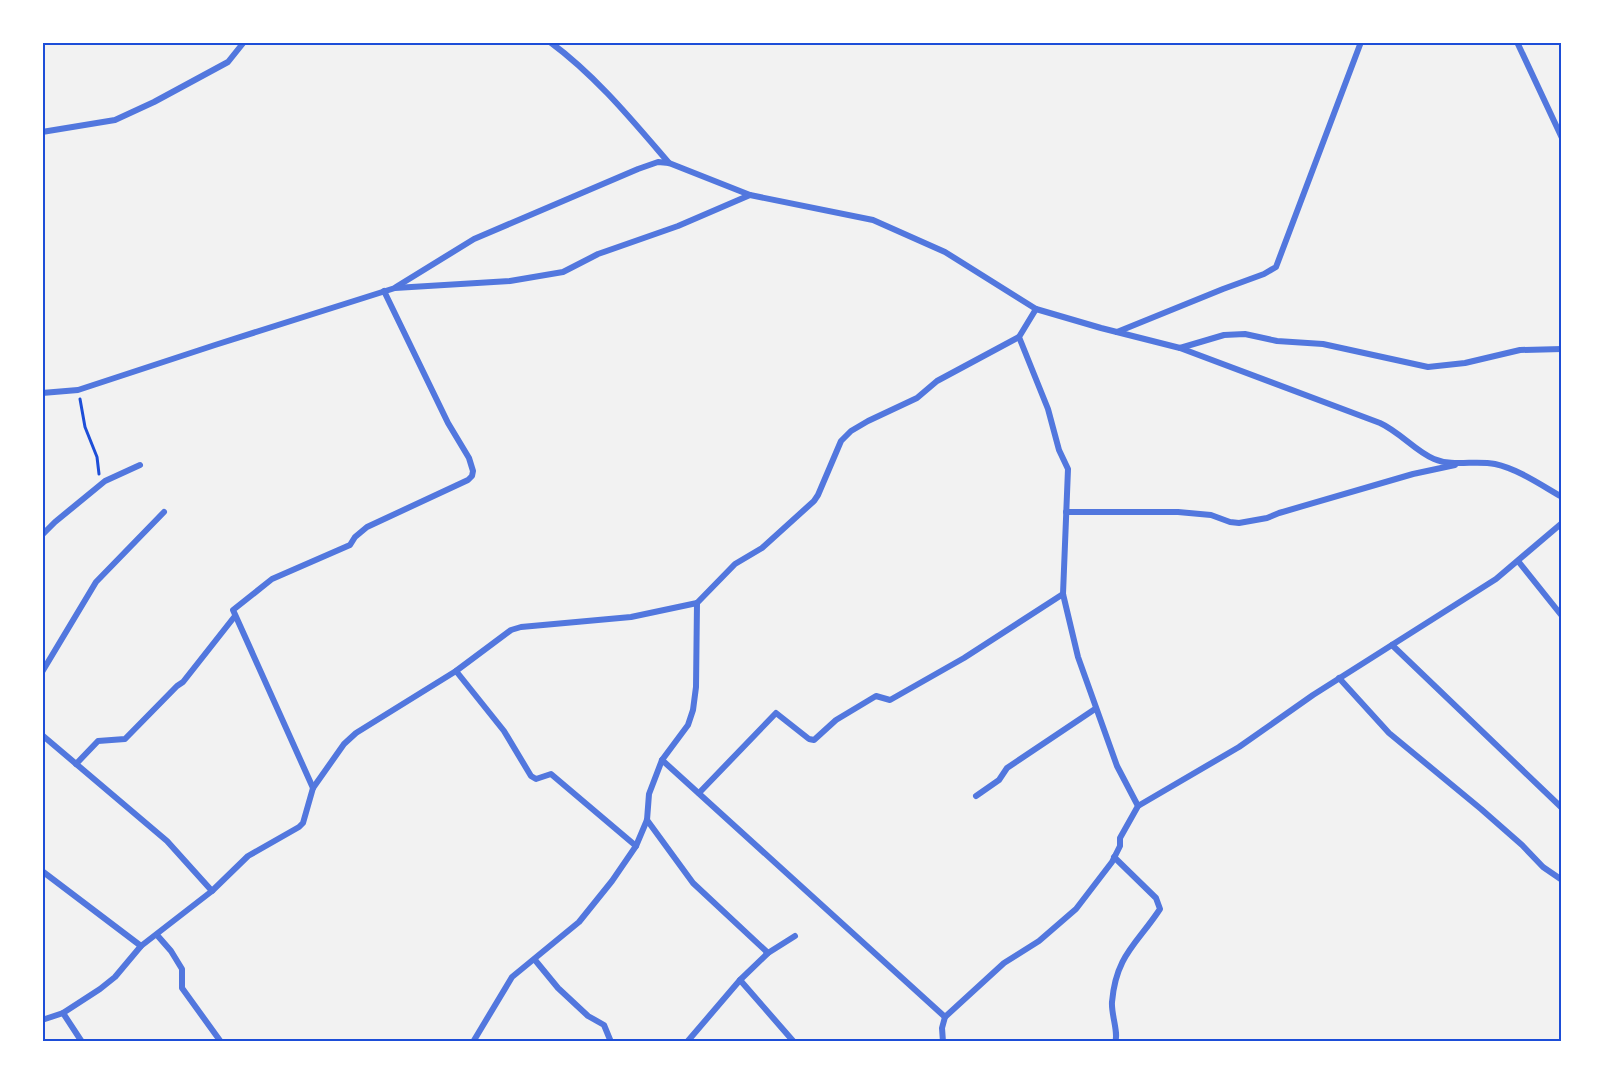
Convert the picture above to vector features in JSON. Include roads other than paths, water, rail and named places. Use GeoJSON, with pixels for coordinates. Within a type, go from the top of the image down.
{"type":"FeatureCollection","features":[{"type":"Feature","properties":{"kind":"street"},"geometry":{"type":"LineString","coordinates":[[42,132],[115,120],[228,62],[243,42]]}},
{"type":"Feature","properties":{"kind":"street"},"geometry":{"type":"LineString","coordinates":[[550,42],[572,59],[621,106],[669,163]]}},
{"type":"Feature","properties":{"kind":"street"},"geometry":{"type":"LineString","coordinates":[[1117,332],[1264,274],[1276,267],[1361,42]]}},
{"type":"Feature","properties":{"kind":"street"},"geometry":{"type":"LineString","coordinates":[[1517,42],[1562,138]]}},
{"type":"Feature","properties":{"kind":"street"},"geometry":{"type":"LineString","coordinates":[[395,288],[483,235],[638,169],[658,162],[669,163],[750,195],[873,220],[945,252],[1036,309],[1180,348],[1380,423],[1393,429],[1435,460],[1494,464],[1514,471],[1562,496]]}},
{"type":"Feature","properties":{"kind":"street"},"geometry":{"type":"LineString","coordinates":[[42,393],[78,390],[395,288],[500,282],[563,272],[598,254],[678,226],[750,195]]}},
{"type":"Feature","properties":{"kind":"street"},"geometry":{"type":"LineString","coordinates":[[312,788],[235,616],[235,608],[272,579],[350,545],[355,537],[367,527],[468,480],[473,471],[469,458],[448,423],[384,291]]}},
{"type":"Feature","properties":{"kind":"street"},"geometry":{"type":"LineString","coordinates":[[42,1020],[63,1013],[115,977],[141,946],[212,891],[248,856],[299,827],[303,823],[312,788],[344,744],[356,733],[456,671],[511,630],[521,627],[632,617],[697,603],[735,564],[762,548],[814,501],[841,441],[851,431],[917,398],[937,381],[1019,337],[1036,309]]}},
{"type":"Feature","properties":{"kind":"street"},"geometry":{"type":"LineString","coordinates":[[1180,348],[1224,335],[1245,334],[1277,341],[1323,344],[1428,367],[1465,363],[1520,350],[1562,349]]}},
{"type":"Feature","properties":{"kind":"street"},"geometry":{"type":"LineString","coordinates":[[1019,337],[1048,409],[1059,450],[1067,464],[1063,594],[1078,657],[1117,766],[1138,806]]}},
{"type":"Feature","properties":{"kind":"street"},"geometry":{"type":"LineString","coordinates":[[1066,512],[1178,512],[1210,515],[1239,523],[1267,518],[1413,474],[1468,463]]}},
{"type":"Feature","properties":{"kind":"street"},"geometry":{"type":"LineString","coordinates":[[42,535],[100,485],[140,465]]}},
{"type":"Feature","properties":{"kind":"street"},"geometry":{"type":"LineString","coordinates":[[42,672],[96,582],[164,512]]}},
{"type":"Feature","properties":{"kind":"street"},"geometry":{"type":"LineString","coordinates":[[943,1042],[942,1028],[945,1017],[1004,963],[1039,941],[1076,909],[1114,857],[1120,846],[1120,838],[1138,806],[1239,747],[1339,678],[1496,579],[1562,523]]}},
{"type":"Feature","properties":{"kind":"street"},"geometry":{"type":"LineString","coordinates":[[1518,561],[1562,616]]}},
{"type":"Feature","properties":{"kind":"street"},"geometry":{"type":"LineString","coordinates":[[699,793],[776,713],[814,741],[836,720],[876,696],[890,699],[964,658],[1063,594]]}},
{"type":"Feature","properties":{"kind":"street"},"geometry":{"type":"LineString","coordinates":[[473,1042],[513,977],[579,922],[612,881],[636,846],[647,820],[649,794],[662,760],[688,725],[693,710],[696,687],[697,603]]}},
{"type":"Feature","properties":{"kind":"street"},"geometry":{"type":"LineString","coordinates":[[76,764],[98,741],[125,739],[183,682],[235,616]]}},
{"type":"Feature","properties":{"kind":"street"},"geometry":{"type":"LineString","coordinates":[[1392,645],[1562,808]]}},
{"type":"Feature","properties":{"kind":"street"},"geometry":{"type":"LineString","coordinates":[[456,671],[504,731],[531,776],[536,779],[551,774],[636,846]]}},
{"type":"Feature","properties":{"kind":"street"},"geometry":{"type":"LineString","coordinates":[[1339,678],[1389,733],[1522,845],[1543,867],[1562,880]]}},
{"type":"Feature","properties":{"kind":"street"},"geometry":{"type":"LineString","coordinates":[[976,796],[999,780],[1007,768],[1095,709]]}},
{"type":"Feature","properties":{"kind":"street"},"geometry":{"type":"LineString","coordinates":[[42,735],[168,841],[212,891]]}},
{"type":"Feature","properties":{"kind":"street"},"geometry":{"type":"LineString","coordinates":[[662,760],[945,1017]]}},
{"type":"Feature","properties":{"kind":"street"},"geometry":{"type":"LineString","coordinates":[[647,820],[693,883],[768,953]]}},
{"type":"Feature","properties":{"kind":"street"},"geometry":{"type":"LineString","coordinates":[[1114,857],[1156,898],[1160,909],[1134,941],[1120,963],[1112,1001],[1112,1018],[1117,1035],[1115,1042]]}},
{"type":"Feature","properties":{"kind":"street"},"geometry":{"type":"LineString","coordinates":[[42,871],[141,946]]}},
{"type":"Feature","properties":{"kind":"street"},"geometry":{"type":"LineString","coordinates":[[157,935],[171,951],[182,969],[180,983],[182,988],[221,1042]]}},
{"type":"Feature","properties":{"kind":"street"},"geometry":{"type":"LineString","coordinates":[[687,1042],[740,980],[768,953],[795,936]]}},
{"type":"Feature","properties":{"kind":"street"},"geometry":{"type":"LineString","coordinates":[[535,960],[558,988],[588,1016],[604,1024],[611,1042]]}},
{"type":"Feature","properties":{"kind":"street"},"geometry":{"type":"LineString","coordinates":[[740,980],[794,1042]]}},
{"type":"Feature","properties":{"kind":"street"},"geometry":{"type":"LineString","coordinates":[[63,1013],[82,1042]]}}]}
